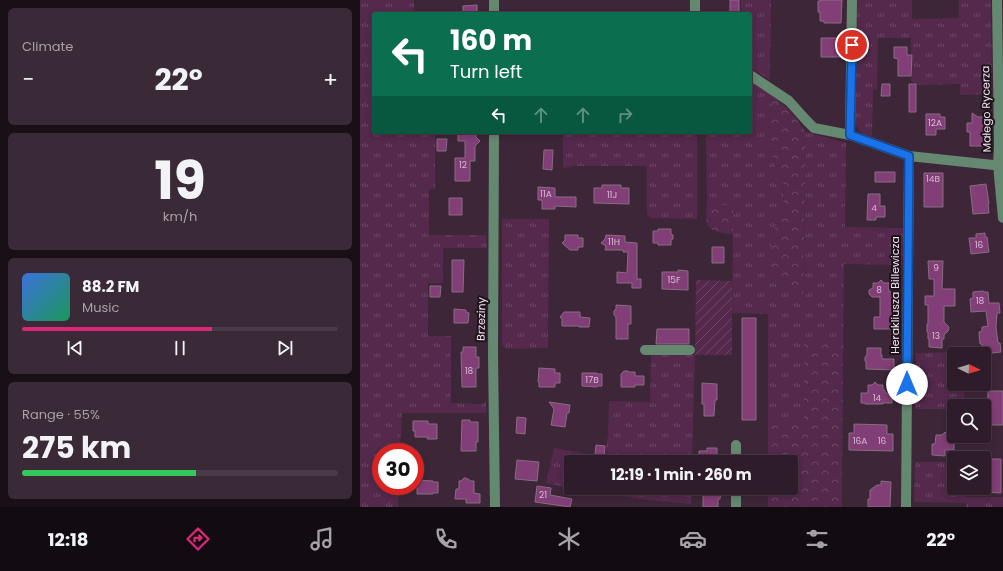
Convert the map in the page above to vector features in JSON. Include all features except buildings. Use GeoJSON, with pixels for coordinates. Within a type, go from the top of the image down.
{"type":"FeatureCollection","features":[{"type":"Feature","properties":{"kind":"street"},"geometry":{"type":"LineString","coordinates":[[494,0],[494,12]]}},
{"type":"Feature","properties":{"kind":"street"},"geometry":{"type":"LineString","coordinates":[[695,0],[695,12]]}},
{"type":"Feature","properties":{"kind":"street"},"geometry":{"type":"LineString","coordinates":[[701,0],[701,12]]}},
{"type":"Feature","properties":{"kind":"street"},"geometry":{"type":"LineString","coordinates":[[850,135],[852,0]]}},
{"type":"Feature","properties":{"kind":"street","name":"Małego Rycerza"},"geometry":{"type":"LineString","coordinates":[[997,0],[999,147],[1003,218]]}},
{"type":"Feature","properties":{"kind":"street"},"geometry":{"type":"LineString","coordinates":[[752,77],[767,88],[789,101],[814,128],[850,135],[909,156],[1000,166]]}},
{"type":"Feature","properties":{"kind":"street","name":"Brzeziny"},"geometry":{"type":"LineString","coordinates":[[494,134],[494,507]]}},
{"type":"Feature","properties":{"kind":"street","name":"Herakliusza Billewicza"},"geometry":{"type":"LineString","coordinates":[[906,507],[909,156]]}},
{"type":"Feature","properties":{"kind":"street"},"geometry":{"type":"LineString","coordinates":[[645,350],[690,350]]}},
{"type":"Feature","properties":{"kind":"street"},"geometry":{"type":"LineString","coordinates":[[736,444],[736,455]]}},
{"type":"Feature","properties":{"kind":"street"},"geometry":{"type":"LineString","coordinates":[[736,495],[736,507]]}},
{"type":"Feature","properties":{"kind":"green space"},"geometry":{"type":"Polygon","coordinates":[[[360,0],[414,0],[414,12],[372,12],[372,134],[435,134],[435,189],[429,189],[429,235],[486,235],[487,248],[443,248],[443,283],[428,283],[428,336],[451,336],[451,403],[483,404],[486,400],[486,413],[402,413],[400,443],[372,443],[372,495],[399,495],[398,507],[360,507],[360,0]]]}},
{"type":"Feature","properties":{"kind":"green space"},"geometry":{"type":"Polygon","coordinates":[[[741,0],[771,0],[770,80],[752,68],[752,12],[741,12],[741,0]]]}},
{"type":"Feature","properties":{"kind":"green space"},"geometry":{"type":"Polygon","coordinates":[[[856,0],[912,0],[912,19],[959,18],[959,0],[991,0],[992,94],[960,95],[960,84],[919,85],[911,81],[911,38],[878,38],[877,89],[873,90],[872,136],[863,134],[855,123],[856,0]]]}},
{"type":"Feature","properties":{"kind":"green space"},"geometry":{"type":"Polygon","coordinates":[[[752,80],[772,95],[768,134],[774,163],[784,185],[783,208],[773,232],[771,281],[784,283],[803,296],[806,132],[846,143],[845,227],[903,228],[902,265],[844,264],[843,341],[804,341],[805,423],[768,423],[768,314],[732,313],[733,205],[707,205],[706,134],[752,134],[752,80]]]}},
{"type":"Feature","properties":{"kind":"green space"},"geometry":{"type":"Polygon","coordinates":[[[772,95],[789,110],[806,132],[803,297],[784,283],[770,281],[770,256],[773,232],[783,208],[784,185],[774,163],[768,134],[772,95]]]}},
{"type":"Feature","properties":{"kind":"green space"},"geometry":{"type":"Polygon","coordinates":[[[563,134],[697,134],[697,219],[651,218],[647,214],[647,166],[574,166],[563,168],[563,134]]]}},
{"type":"Feature","properties":{"kind":"green space"},"geometry":{"type":"Polygon","coordinates":[[[707,205],[733,205],[733,234],[719,232],[710,228],[706,213],[707,205]]]}},
{"type":"Feature","properties":{"kind":"green space"},"geometry":{"type":"Polygon","coordinates":[[[502,219],[549,219],[548,348],[506,349],[502,345],[502,219]]]}},
{"type":"Feature","properties":{"kind":"green space"},"geometry":{"type":"Polygon","coordinates":[[[696,280],[732,281],[732,355],[695,355],[696,280]]]}},
{"type":"Feature","properties":{"kind":"green space"},"geometry":{"type":"Polygon","coordinates":[[[804,341],[843,341],[842,507],[768,507],[768,495],[798,495],[798,455],[768,455],[768,423],[804,423],[804,341]]]}},
{"type":"Feature","properties":{"kind":"green space"},"geometry":{"type":"Polygon","coordinates":[[[947,352],[947,391],[964,391],[965,399],[947,399],[947,409],[915,409],[916,353],[947,352]]]}},
{"type":"Feature","properties":{"kind":"green space"},"geometry":{"type":"Polygon","coordinates":[[[651,355],[695,355],[692,455],[605,455],[608,434],[609,401],[650,402],[651,355]]]}},
{"type":"Feature","properties":{"kind":"green space"},"geometry":{"type":"Polygon","coordinates":[[[554,448],[594,455],[564,455],[564,487],[546,483],[554,448]]]}},
{"type":"Feature","properties":{"kind":"green space"},"geometry":{"type":"Polygon","coordinates":[[[915,462],[947,462],[947,495],[966,495],[966,497],[1003,497],[1003,507],[966,507],[966,503],[914,502],[915,462]]]}},
{"type":"Feature","properties":{"kind":"green space"},"geometry":{"type":"Polygon","coordinates":[[[615,495],[692,495],[691,504],[615,495]]]}},
{"type":"Feature","properties":{"kind":"route"},"geometry":{"type":"LineString","coordinates":[[852,45],[850,135],[909,156],[907,384]]}}]}
